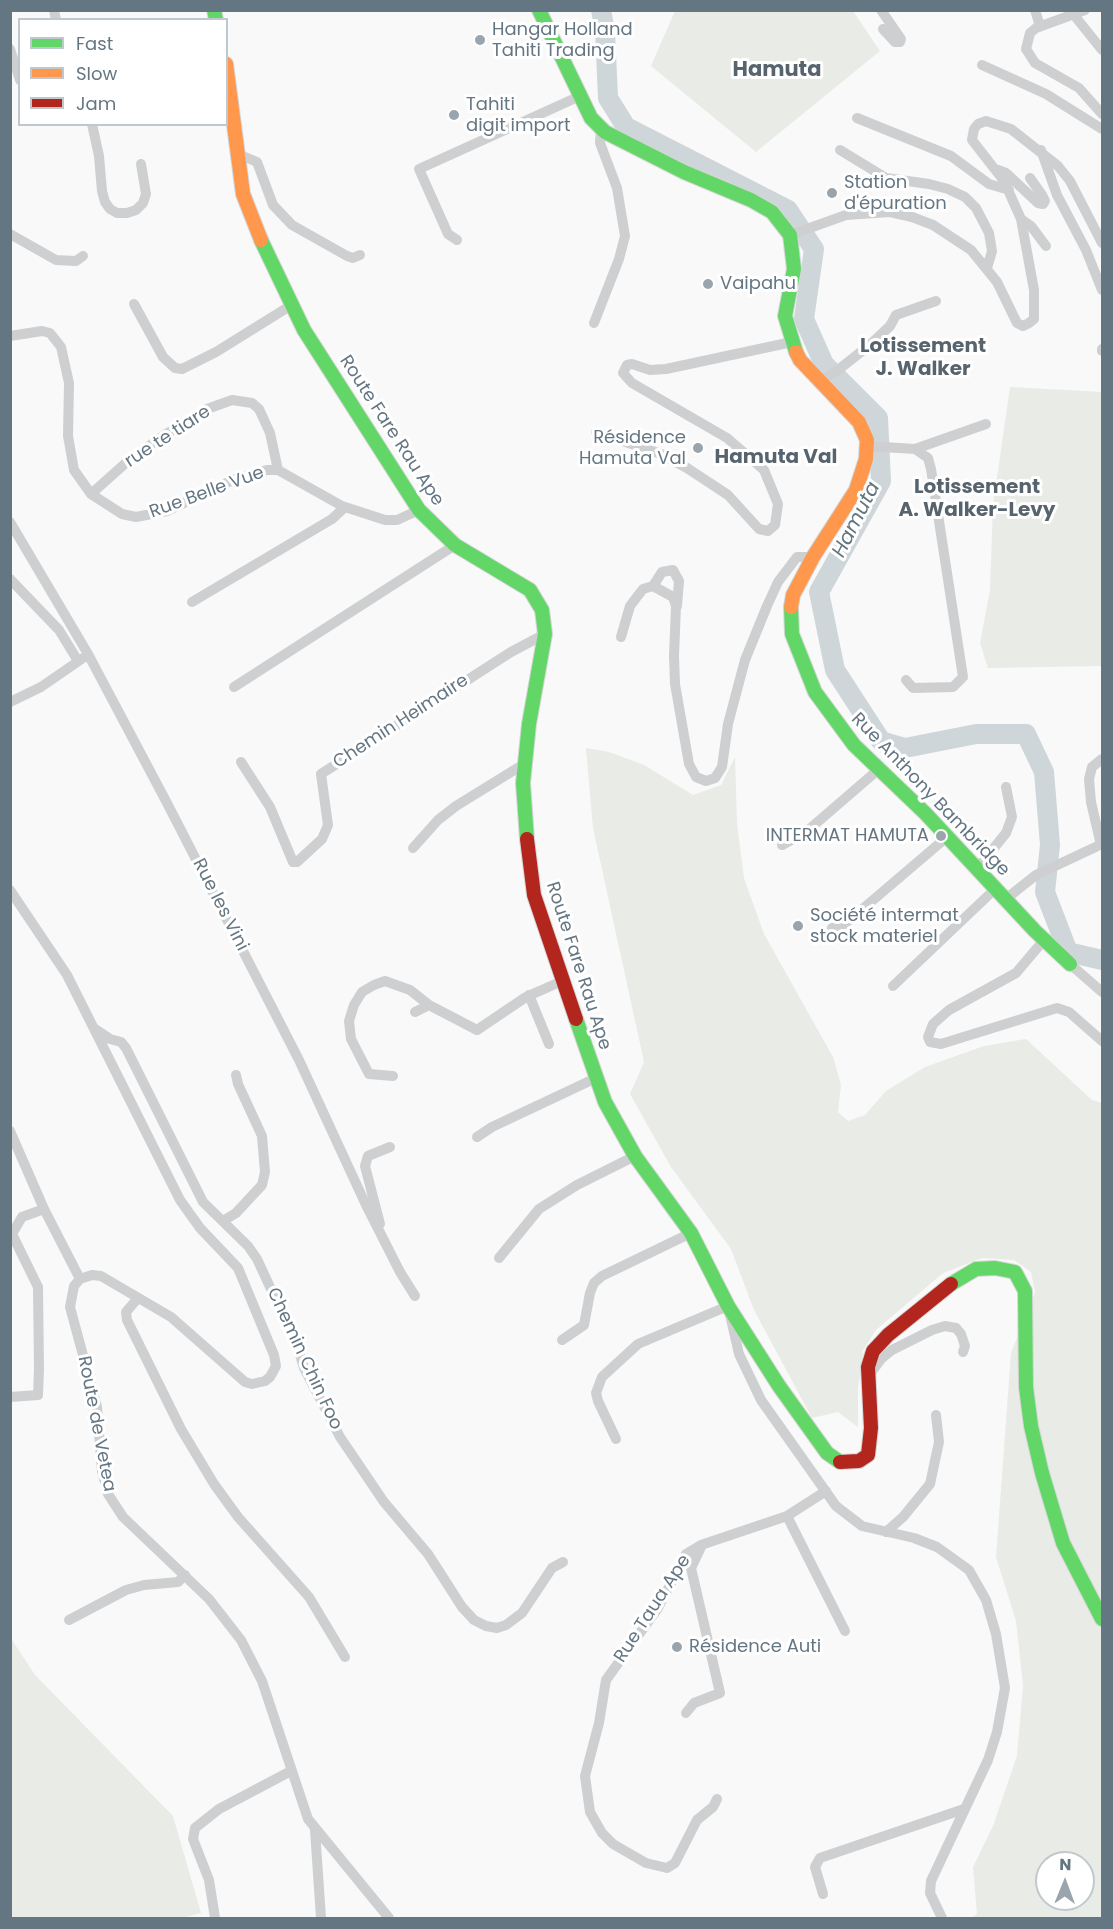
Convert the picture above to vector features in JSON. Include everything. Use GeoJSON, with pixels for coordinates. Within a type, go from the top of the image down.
{"type":"FeatureCollection","features":[{"type":"Feature","properties":{"kind":"main road"},"geometry":{"type":"LineString","coordinates":[[538,10],[591,118],[601,128],[628,146],[758,204],[772,212],[793,234],[794,269],[784,316],[792,342],[800,360],[859,423],[870,446]]}},
{"type":"Feature","properties":{"kind":"main road","name":"Route Fare Rau Ape"},"geometry":{"type":"LineString","coordinates":[[228,79],[249,214],[290,306],[418,510],[455,545],[530,590],[542,610],[545,634],[524,764],[524,813],[529,872],[534,895],[562,981],[605,1102],[634,1156],[691,1233],[728,1306],[779,1386],[827,1453],[840,1462],[859,1461],[868,1455],[871,1428],[868,1380]]}},
{"type":"Feature","properties":{"kind":"main road","name":"Rue Anthony Bambridge"},"geometry":{"type":"LineString","coordinates":[[870,446],[856,490],[813,557],[794,595],[790,611],[792,634],[815,692],[854,745],[1070,964]]}},
{"type":"Feature","properties":{"kind":"main road"},"geometry":{"type":"LineString","coordinates":[[868,1380],[868,1367],[873,1351],[888,1335],[960,1277],[976,1269],[995,1268],[1015,1272],[1025,1291],[1026,1387],[1031,1426],[1042,1473],[1063,1543],[1102,1619]]}},
{"type":"Feature","properties":{"kind":"street"},"geometry":{"type":"LineString","coordinates":[[1035,10],[1040,26]]}},
{"type":"Feature","properties":{"kind":"street"},"geometry":{"type":"LineString","coordinates":[[1085,10],[1040,26],[1030,33],[1027,41],[1029,57],[1035,63],[1079,88],[1102,114]]}},
{"type":"Feature","properties":{"kind":"street"},"geometry":{"type":"LineString","coordinates":[[877,12],[901,39],[900,42],[888,37],[883,29]]}},
{"type":"Feature","properties":{"kind":"street"},"geometry":{"type":"LineString","coordinates":[[1074,15],[1102,50]]}},
{"type":"Feature","properties":{"kind":"street"},"geometry":{"type":"LineString","coordinates":[[10,49],[18,74]]}},
{"type":"Feature","properties":{"kind":"street"},"geometry":{"type":"LineString","coordinates":[[982,65],[1056,99],[1102,129]]}},
{"type":"Feature","properties":{"kind":"street"},"geometry":{"type":"LineString","coordinates":[[457,240],[447,234],[419,169],[580,96]]}},
{"type":"Feature","properties":{"kind":"street"},"geometry":{"type":"LineString","coordinates":[[857,118],[951,156],[989,184],[1008,190]]}},
{"type":"Feature","properties":{"kind":"street"},"geometry":{"type":"LineString","coordinates":[[793,234],[846,215],[890,212],[912,217],[953,236],[971,250],[987,268],[1017,323],[1023,326],[1029,323],[1034,319],[1034,290],[1021,219],[996,169],[972,140],[978,124],[995,122],[1011,129],[1059,166],[1070,181],[1102,243]]}},
{"type":"Feature","properties":{"kind":"street"},"geometry":{"type":"LineString","coordinates":[[92,126],[99,156],[102,191],[110,209],[117,213],[127,213],[136,210],[143,203],[146,194],[141,165]]}},
{"type":"Feature","properties":{"kind":"street"},"geometry":{"type":"LineString","coordinates":[[594,323],[619,259],[625,236],[620,202],[600,143],[601,128]]}},
{"type":"Feature","properties":{"kind":"street"},"geometry":{"type":"LineString","coordinates":[[840,150],[886,178],[929,184],[965,197],[976,208],[988,233],[992,251],[987,268]]}},
{"type":"Feature","properties":{"kind":"street"},"geometry":{"type":"LineString","coordinates":[[1041,150],[1057,195],[1086,250],[1102,290]]}},
{"type":"Feature","properties":{"kind":"street"},"geometry":{"type":"LineString","coordinates":[[238,154],[257,162],[273,205],[292,225],[347,256],[353,258],[360,255]]}},
{"type":"Feature","properties":{"kind":"street"},"geometry":{"type":"LineString","coordinates":[[996,169],[1006,173],[1038,203],[1043,204],[1046,201],[1030,178]]}},
{"type":"Feature","properties":{"kind":"street"},"geometry":{"type":"LineString","coordinates":[[1021,219],[1031,226],[1046,246]]}},
{"type":"Feature","properties":{"kind":"street"},"geometry":{"type":"LineString","coordinates":[[10,234],[56,260],[76,261],[83,256]]}},
{"type":"Feature","properties":{"kind":"street"},"geometry":{"type":"LineString","coordinates":[[821,380],[838,370],[890,326],[896,315],[936,301]]}},
{"type":"Feature","properties":{"kind":"street"},"geometry":{"type":"LineString","coordinates":[[134,304],[163,357],[175,368],[182,369],[216,352],[290,306]]}},
{"type":"Feature","properties":{"kind":"street","name":"Rue Belle Vue"},"geometry":{"type":"LineString","coordinates":[[10,336],[42,331],[50,333],[61,347],[69,383],[68,436],[74,470],[91,494],[122,514],[144,516],[167,511],[251,473],[278,470],[345,507],[386,520],[397,520],[418,510]]}},
{"type":"Feature","properties":{"kind":"street"},"geometry":{"type":"LineString","coordinates":[[596,432],[652,451],[687,468],[728,495],[759,529],[768,531],[775,525],[778,504],[764,470],[727,438],[632,383],[623,373],[627,365],[632,364],[650,370],[666,369],[792,342]]}},
{"type":"Feature","properties":{"kind":"street","name":"rue te tiare"},"geometry":{"type":"LineString","coordinates":[[91,494],[128,461],[163,436],[207,409],[232,400],[252,403],[259,409],[270,433],[278,470]]}},
{"type":"Feature","properties":{"kind":"street"},"geometry":{"type":"LineString","coordinates":[[870,446],[915,449],[986,424]]}},
{"type":"Feature","properties":{"kind":"street"},"geometry":{"type":"LineString","coordinates":[[906,680],[913,688],[953,687],[963,677],[931,469],[928,458],[923,452],[915,449]]}},
{"type":"Feature","properties":{"kind":"street"},"geometry":{"type":"LineString","coordinates":[[192,602],[332,519],[345,507]]}},
{"type":"Feature","properties":{"kind":"street","name":"Rue les Vini"},"geometry":{"type":"LineString","coordinates":[[10,522],[88,654],[284,1029],[382,1235],[415,1296]]}},
{"type":"Feature","properties":{"kind":"street"},"geometry":{"type":"LineString","coordinates":[[234,687],[455,545]]}},
{"type":"Feature","properties":{"kind":"street"},"geometry":{"type":"LineString","coordinates":[[621,637],[624,621],[637,593],[653,585],[662,572],[674,570],[679,581],[674,657],[687,754],[692,773],[701,780],[710,780],[718,775],[722,767],[736,690],[745,660],[767,606],[788,567],[797,557],[813,557]]}},
{"type":"Feature","properties":{"kind":"street"},"geometry":{"type":"LineString","coordinates":[[10,579],[59,630],[78,661]]}},
{"type":"Feature","properties":{"kind":"street"},"geometry":{"type":"LineString","coordinates":[[653,585],[669,593],[676,606]]}},
{"type":"Feature","properties":{"kind":"street","name":"Chemin Heimaire"},"geometry":{"type":"LineString","coordinates":[[241,762],[270,807],[293,862],[297,862],[322,839],[328,825],[321,774],[511,652],[545,634]]}},
{"type":"Feature","properties":{"kind":"street"},"geometry":{"type":"LineString","coordinates":[[10,702],[41,687],[88,654]]}},
{"type":"Feature","properties":{"kind":"street"},"geometry":{"type":"LineString","coordinates":[[1007,898],[1036,875],[1102,844],[1091,802],[1089,779],[1092,767],[1102,759]]}},
{"type":"Feature","properties":{"kind":"street"},"geometry":{"type":"LineString","coordinates":[[413,848],[438,820],[456,806],[524,764]]}},
{"type":"Feature","properties":{"kind":"street"},"geometry":{"type":"LineString","coordinates":[[782,845],[806,832],[879,769]]}},
{"type":"Feature","properties":{"kind":"street"},"geometry":{"type":"LineString","coordinates":[[977,869],[1006,834],[1012,817],[1006,787]]}},
{"type":"Feature","properties":{"kind":"street"},"geometry":{"type":"LineString","coordinates":[[832,928],[842,926],[947,837]]}},
{"type":"Feature","properties":{"kind":"street"},"geometry":{"type":"LineString","coordinates":[[893,986],[995,889]]}},
{"type":"Feature","properties":{"kind":"street"},"geometry":{"type":"LineString","coordinates":[[10,890],[49,944],[95,1029],[180,1200],[200,1228],[238,1268],[274,1355],[274,1372],[259,1383],[245,1382],[200,1340],[171,1317],[101,1276],[92,1275],[80,1279],[44,1209],[10,1131]]}},
{"type":"Feature","properties":{"kind":"street"},"geometry":{"type":"LineString","coordinates":[[1044,940],[1016,973],[949,1010],[933,1024],[928,1037],[930,1042],[941,1044],[1057,1008],[1069,1012],[1102,1041]]}},
{"type":"Feature","properties":{"kind":"street","name":"Rue Anthony Bambridge"},"geometry":{"type":"LineString","coordinates":[[1070,964],[1102,992]]}},
{"type":"Feature","properties":{"kind":"street"},"geometry":{"type":"LineString","coordinates":[[393,1076],[369,1074],[351,1039],[349,1021],[354,1005],[362,992],[385,981],[410,990],[429,1005],[477,1030],[530,995],[562,981]]}},
{"type":"Feature","properties":{"kind":"street"},"geometry":{"type":"LineString","coordinates":[[530,995],[549,1044]]}},
{"type":"Feature","properties":{"kind":"street"},"geometry":{"type":"LineString","coordinates":[[415,1012],[429,1005]]}},
{"type":"Feature","properties":{"kind":"street","name":"Chemin Chin Foo"},"geometry":{"type":"LineString","coordinates":[[95,1029],[110,1039],[121,1042],[126,1048],[203,1202],[248,1246],[257,1259],[297,1345],[304,1368],[340,1437],[384,1502],[428,1554],[462,1607],[474,1620],[497,1628],[517,1618],[529,1605],[544,1578],[563,1562]]}},
{"type":"Feature","properties":{"kind":"street"},"geometry":{"type":"LineString","coordinates":[[223,1221],[236,1213],[262,1185],[265,1172],[262,1136],[236,1075]]}},
{"type":"Feature","properties":{"kind":"street"},"geometry":{"type":"LineString","coordinates":[[477,1137],[492,1127],[596,1078]]}},
{"type":"Feature","properties":{"kind":"street"},"geometry":{"type":"LineString","coordinates":[[382,1235],[365,1166],[368,1156],[390,1147]]}},
{"type":"Feature","properties":{"kind":"street"},"geometry":{"type":"LineString","coordinates":[[499,1258],[539,1209],[577,1185],[634,1156]]}},
{"type":"Feature","properties":{"kind":"street"},"geometry":{"type":"LineString","coordinates":[[10,1397],[38,1395],[38,1287],[12,1234],[22,1217],[44,1209]]}},
{"type":"Feature","properties":{"kind":"street"},"geometry":{"type":"LineString","coordinates":[[562,1340],[584,1325],[590,1293],[594,1283],[602,1276],[691,1233]]}},
{"type":"Feature","properties":{"kind":"street","name":"Route de Vetea"},"geometry":{"type":"LineString","coordinates":[[80,1279],[74,1286],[70,1307],[97,1407],[104,1484],[123,1517],[185,1575],[226,1619],[254,1663],[305,1812],[315,1830]]}},
{"type":"Feature","properties":{"kind":"street"},"geometry":{"type":"LineString","coordinates":[[138,1298],[126,1312],[127,1320],[181,1429],[213,1484],[238,1517],[309,1597],[345,1657]]}},
{"type":"Feature","properties":{"kind":"street"},"geometry":{"type":"LineString","coordinates":[[616,1439],[596,1393],[602,1377],[638,1344],[728,1306],[739,1354],[761,1400],[847,1517],[862,1526],[925,1541],[948,1553],[969,1570],[986,1600],[1001,1652],[1005,1688],[997,1732],[979,1779],[931,1881],[930,1893],[942,1918]]}},
{"type":"Feature","properties":{"kind":"street"},"geometry":{"type":"LineString","coordinates":[[868,1380],[872,1368],[881,1359],[904,1343],[945,1326],[956,1328],[964,1340],[963,1352]]}},
{"type":"Feature","properties":{"kind":"street"},"geometry":{"type":"LineString","coordinates":[[886,1532],[903,1517],[930,1484],[939,1442],[936,1415]]}},
{"type":"Feature","properties":{"kind":"street","name":"Rue Taua Ape"},"geometry":{"type":"LineString","coordinates":[[717,1799],[714,1807],[698,1820],[675,1863],[667,1868],[657,1868],[629,1854],[602,1833],[590,1812],[585,1776],[599,1723],[606,1680],[658,1608],[686,1554],[702,1545],[787,1516],[826,1491]]}},
{"type":"Feature","properties":{"kind":"street"},"geometry":{"type":"LineString","coordinates":[[787,1516],[845,1631]]}},
{"type":"Feature","properties":{"kind":"street"},"geometry":{"type":"LineString","coordinates":[[686,1713],[694,1703],[720,1693],[690,1568],[702,1545]]}},
{"type":"Feature","properties":{"kind":"street"},"geometry":{"type":"LineString","coordinates":[[69,1620],[126,1590],[144,1585],[178,1582],[185,1575]]}},
{"type":"Feature","properties":{"kind":"street"},"geometry":{"type":"LineString","coordinates":[[215,1918],[212,1889],[193,1839],[195,1828],[219,1809],[291,1771]]}},
{"type":"Feature","properties":{"kind":"street"},"geometry":{"type":"LineString","coordinates":[[823,1894],[815,1867],[820,1858],[964,1809]]}},
{"type":"Feature","properties":{"kind":"street"},"geometry":{"type":"LineString","coordinates":[[315,1830],[321,1918]]}},
{"type":"Feature","properties":{"kind":"street"},"geometry":{"type":"LineString","coordinates":[[315,1830],[389,1918]]}},
{"type":"Feature","properties":{"kind":"shaded area"},"geometry":{"type":"Polygon","coordinates":[[[675,11],[853,11],[880,51],[756,152],[651,66],[675,11]]]}},
{"type":"Feature","properties":{"kind":"shaded area"},"geometry":{"type":"Polygon","coordinates":[[[1010,387],[1102,392],[1102,666],[988,668],[980,643],[990,590],[993,505],[1010,387]]]}},
{"type":"Feature","properties":{"kind":"shaded area"},"geometry":{"type":"Polygon","coordinates":[[[586,748],[609,752],[644,765],[693,795],[721,785],[735,757],[737,823],[744,878],[764,934],[833,1057],[841,1085],[838,1112],[848,1121],[865,1115],[886,1091],[925,1067],[984,1046],[1026,1039],[1092,1100],[1102,1103],[1102,1918],[971,1918],[977,1914],[973,1867],[993,1826],[1017,1756],[1023,1685],[1016,1621],[996,1557],[1011,1353],[1035,1292],[1031,1272],[1014,1260],[982,1258],[943,1273],[876,1330],[863,1350],[858,1388],[858,1427],[838,1412],[812,1418],[754,1310],[731,1249],[671,1167],[630,1094],[644,1062],[593,828],[586,748]]]}},
{"type":"Feature","properties":{"kind":"shaded area"},"geometry":{"type":"Polygon","coordinates":[[[10,1637],[35,1675],[173,1816],[201,1913],[183,1918],[11,1918],[10,1637]]]}},
{"type":"Feature","properties":{"kind":"waterway","name":"Hamuta"},"geometry":{"type":"LineString","coordinates":[[601,10],[605,31],[608,98],[626,127],[788,210],[814,249],[804,319],[824,364],[878,418],[881,481],[819,592],[835,670],[881,741],[905,748],[976,734],[1026,734],[1044,772],[1050,845],[1045,892],[1068,952],[1102,960]]}},
{"type":"Feature","properties":{"kind":"traffic: fast"},"geometry":{"type":"LineString","coordinates":[[214,10],[216,18]]}},
{"type":"Feature","properties":{"kind":"traffic: fast"},"geometry":{"type":"LineString","coordinates":[[539,10],[591,118],[605,132],[684,172],[751,200],[772,212],[790,235],[794,269],[785,316],[796,352]]}},
{"type":"Feature","properties":{"kind":"traffic: fast"},"geometry":{"type":"LineString","coordinates":[[261,240],[304,330],[419,510],[455,545],[530,590],[542,610],[545,634],[529,724],[523,783],[527,839]]}},
{"type":"Feature","properties":{"kind":"traffic: fast"},"geometry":{"type":"LineString","coordinates":[[791,607],[792,634],[815,692],[854,745],[926,814],[1035,931],[1070,964]]}},
{"type":"Feature","properties":{"kind":"traffic: fast"},"geometry":{"type":"LineString","coordinates":[[576,1019],[605,1102],[635,1156],[691,1233],[728,1306],[779,1386],[827,1453],[840,1462]]}},
{"type":"Feature","properties":{"kind":"traffic: fast"},"geometry":{"type":"LineString","coordinates":[[951,1284],[976,1269],[995,1268],[1015,1272],[1025,1291],[1026,1387],[1031,1426],[1042,1473],[1063,1543],[1102,1619]]}},
{"type":"Feature","properties":{"kind":"traffic: slow"},"geometry":{"type":"LineString","coordinates":[[228,79],[243,194],[261,240]]}},
{"type":"Feature","properties":{"kind":"traffic: slow"},"geometry":{"type":"LineString","coordinates":[[791,607],[793,595],[813,557],[856,490],[866,459],[867,440],[859,422],[800,360],[796,352]]}},
{"type":"Feature","properties":{"kind":"traffic: jam"},"geometry":{"type":"LineString","coordinates":[[527,839],[534,895],[576,1019]]}},
{"type":"Feature","properties":{"kind":"traffic: jam"},"geometry":{"type":"LineString","coordinates":[[840,1462],[859,1461],[868,1455],[871,1428],[868,1367],[873,1351],[888,1335],[951,1284]]}},
{"type":"Feature","properties":{"kind":"place","name":"Hangar Holland Tahiti Trading"},"geometry":{"type":"Point","coordinates":[480,40]}},
{"type":"Feature","properties":{"kind":"place","name":"Tahiti digit import"},"geometry":{"type":"Point","coordinates":[454,115]}},
{"type":"Feature","properties":{"kind":"place","name":"Station d'épuration"},"geometry":{"type":"Point","coordinates":[832,193]}},
{"type":"Feature","properties":{"kind":"place","name":"Vaipahu"},"geometry":{"type":"Point","coordinates":[708,284]}},
{"type":"Feature","properties":{"kind":"place","name":"Résidence Hamuta Val"},"geometry":{"type":"Point","coordinates":[698,448]}},
{"type":"Feature","properties":{"kind":"place","name":"INTERMAT HAMUTA"},"geometry":{"type":"Point","coordinates":[941,836]}},
{"type":"Feature","properties":{"kind":"place","name":"Société intermat stock materiel"},"geometry":{"type":"Point","coordinates":[798,926]}},
{"type":"Feature","properties":{"kind":"place","name":"Résidence Auti"},"geometry":{"type":"Point","coordinates":[677,1647]}},
{"type":"Feature","properties":{"kind":"district","name":"Hamuta"},"geometry":{"type":"Point","coordinates":[777,71]}},
{"type":"Feature","properties":{"kind":"district","name":"Lotissement J. Walker"},"geometry":{"type":"Point","coordinates":[923,358]}},
{"type":"Feature","properties":{"kind":"district","name":"Hamuta Val"},"geometry":{"type":"Point","coordinates":[776,458]}},
{"type":"Feature","properties":{"kind":"district","name":"Lotissement A. Walker-Levy"},"geometry":{"type":"Point","coordinates":[977,500]}}]}
